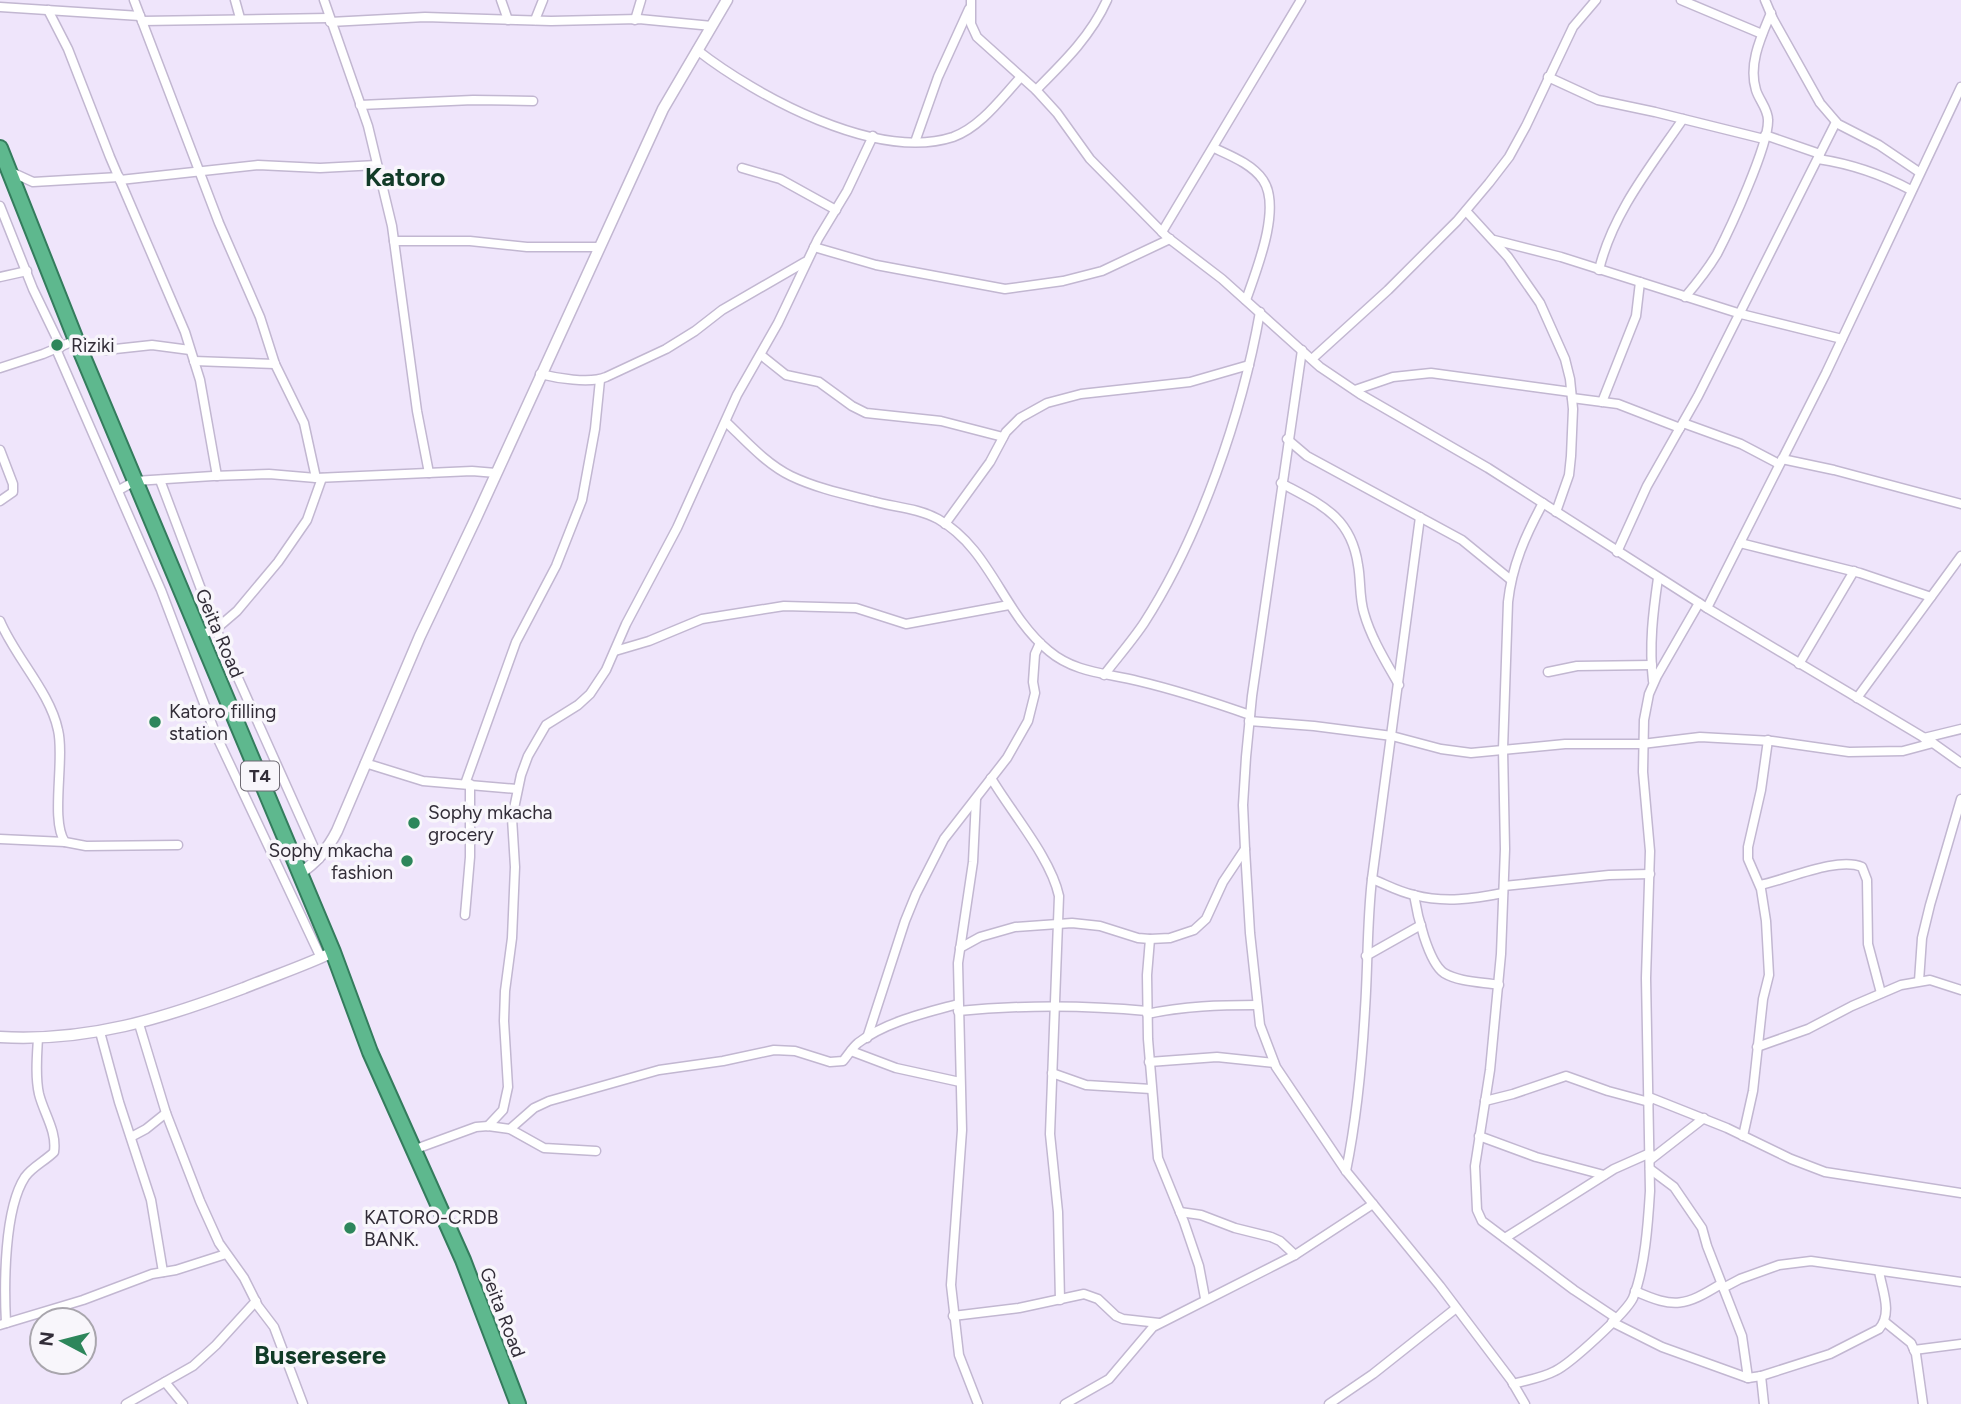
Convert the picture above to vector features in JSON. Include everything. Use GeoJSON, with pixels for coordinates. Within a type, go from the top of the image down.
{"type":"FeatureCollection","features":[{"type":"Feature","properties":{"kind":"highway","name":"Geita Road"},"geometry":{"type":"LineString","coordinates":[[0,148],[77,342],[299,874],[327,955],[463,1260],[518,1404]]}},
{"type":"Feature","properties":{"kind":"street"},"geometry":{"type":"LineString","coordinates":[[38,0],[68,49],[79,83],[160,270],[194,361],[217,476]]}},
{"type":"Feature","properties":{"kind":"street"},"geometry":{"type":"LineString","coordinates":[[134,0],[219,223],[260,317],[275,364],[304,423],[319,478],[306,520],[278,562],[237,611],[216,629],[200,635]]}},
{"type":"Feature","properties":{"kind":"street"},"geometry":{"type":"LineString","coordinates":[[235,0],[240,18]]}},
{"type":"Feature","properties":{"kind":"street"},"geometry":{"type":"LineString","coordinates":[[324,0],[360,105],[394,241],[417,411],[429,473]]}},
{"type":"Feature","properties":{"kind":"street"},"geometry":{"type":"LineString","coordinates":[[501,0],[508,20]]}},
{"type":"Feature","properties":{"kind":"street"},"geometry":{"type":"LineString","coordinates":[[535,20],[543,0]]}},
{"type":"Feature","properties":{"kind":"street"},"geometry":{"type":"LineString","coordinates":[[635,20],[641,0]]}},
{"type":"Feature","properties":{"kind":"street"},"geometry":{"type":"LineString","coordinates":[[299,874],[319,859],[337,831],[419,636],[663,110],[727,0]]}},
{"type":"Feature","properties":{"kind":"street"},"geometry":{"type":"LineString","coordinates":[[1036,90],[1074,51],[1100,15],[1107,0]]}},
{"type":"Feature","properties":{"kind":"street"},"geometry":{"type":"LineString","coordinates":[[1162,232],[1301,0]]}},
{"type":"Feature","properties":{"kind":"street"},"geometry":{"type":"LineString","coordinates":[[1312,359],[1388,290],[1466,211],[1509,158],[1527,126],[1573,27],[1596,0]]}},
{"type":"Feature","properties":{"kind":"street"},"geometry":{"type":"LineString","coordinates":[[1681,0],[1762,34]]}},
{"type":"Feature","properties":{"kind":"street"},"geometry":{"type":"LineString","coordinates":[[1765,0],[1821,103],[1836,122],[1880,145],[1919,172]]}},
{"type":"Feature","properties":{"kind":"street"},"geometry":{"type":"LineString","coordinates":[[970,4],[971,24],[977,37],[1036,90],[1090,159],[1162,232],[1246,300],[1312,359],[1354,390],[1488,468],[1658,578],[1933,743],[1961,763]]}},
{"type":"Feature","properties":{"kind":"street"},"geometry":{"type":"LineString","coordinates":[[915,142],[938,77],[970,4]]}},
{"type":"Feature","properties":{"kind":"street"},"geometry":{"type":"LineString","coordinates":[[0,7],[141,19],[330,20],[425,17],[635,20],[712,26]]}},
{"type":"Feature","properties":{"kind":"street"},"geometry":{"type":"LineString","coordinates":[[1685,297],[1716,255],[1755,167],[1765,137],[1768,120],[1755,88],[1754,67],[1757,47],[1771,13]]}},
{"type":"Feature","properties":{"kind":"street"},"geometry":{"type":"LineString","coordinates":[[697,50],[739,80],[786,107],[830,124],[873,136],[915,142],[936,141],[955,136],[969,128],[985,116],[1021,77]]}},
{"type":"Feature","properties":{"kind":"street"},"geometry":{"type":"LineString","coordinates":[[1548,77],[1598,100],[1765,137],[1874,172],[1911,190]]}},
{"type":"Feature","properties":{"kind":"street"},"geometry":{"type":"LineString","coordinates":[[1513,1384],[1545,1376],[1562,1367],[1614,1320],[1631,1302],[1635,1291],[1648,1219],[1650,1160],[1646,978],[1649,819],[1642,744],[1644,720],[1654,684],[1740,543],[1842,339],[1961,87]]}},
{"type":"Feature","properties":{"kind":"street"},"geometry":{"type":"LineString","coordinates":[[360,105],[473,100],[533,101]]}},
{"type":"Feature","properties":{"kind":"street"},"geometry":{"type":"LineString","coordinates":[[1599,270],[1607,241],[1621,214],[1682,119]]}},
{"type":"Feature","properties":{"kind":"street"},"geometry":{"type":"LineString","coordinates":[[1617,552],[1647,486],[1741,314],[1836,122]]}},
{"type":"Feature","properties":{"kind":"street"},"geometry":{"type":"LineString","coordinates":[[488,1126],[503,1111],[508,1087],[505,1011],[515,867],[512,818],[517,789],[528,756],[546,725],[590,694],[606,670],[626,625],[677,528],[737,395],[761,355],[807,260],[873,136]]}},
{"type":"Feature","properties":{"kind":"street"},"geometry":{"type":"LineString","coordinates":[[1214,148],[1250,167],[1268,187],[1270,210],[1262,251],[1246,300]]}},
{"type":"Feature","properties":{"kind":"street"},"geometry":{"type":"LineString","coordinates":[[9,171],[33,182],[120,179],[258,164],[320,168],[377,165]]}},
{"type":"Feature","properties":{"kind":"street"},"geometry":{"type":"LineString","coordinates":[[742,168],[780,179],[835,210]]}},
{"type":"Feature","properties":{"kind":"street"},"geometry":{"type":"LineString","coordinates":[[0,206],[161,590],[216,734],[327,955],[139,1024],[100,1032],[38,1038],[0,1037]]}},
{"type":"Feature","properties":{"kind":"street"},"geometry":{"type":"LineString","coordinates":[[1466,211],[1494,240],[1540,303],[1564,359],[1571,395],[1569,475],[1556,512]]}},
{"type":"Feature","properties":{"kind":"street"},"geometry":{"type":"LineString","coordinates":[[814,247],[876,265],[1005,289],[1063,281],[1102,271],[1170,239]]}},
{"type":"Feature","properties":{"kind":"street"},"geometry":{"type":"LineString","coordinates":[[1494,240],[1539,250],[1741,314],[1842,339]]}},
{"type":"Feature","properties":{"kind":"street"},"geometry":{"type":"LineString","coordinates":[[394,241],[470,242],[527,247],[599,247]]}},
{"type":"Feature","properties":{"kind":"street"},"geometry":{"type":"LineString","coordinates":[[540,374],[564,379],[600,380],[666,349],[722,310],[807,260]]}},
{"type":"Feature","properties":{"kind":"street"},"geometry":{"type":"LineString","coordinates":[[0,277],[27,271]]}},
{"type":"Feature","properties":{"kind":"street"},"geometry":{"type":"LineString","coordinates":[[1602,402],[1636,316],[1640,282]]}},
{"type":"Feature","properties":{"kind":"street"},"geometry":{"type":"LineString","coordinates":[[1104,675],[1143,625],[1184,548],[1221,458],[1249,365],[1260,312]]}},
{"type":"Feature","properties":{"kind":"street"},"geometry":{"type":"LineString","coordinates":[[0,368],[77,342],[106,350],[152,345],[190,350]]}},
{"type":"Feature","properties":{"kind":"street"},"geometry":{"type":"LineString","coordinates":[[1302,350],[1287,439],[1250,718],[1244,805],[1257,1005],[1265,1041],[1274,1063],[1346,1171],[1440,1286],[1525,1404]]}},
{"type":"Feature","properties":{"kind":"street"},"geometry":{"type":"LineString","coordinates":[[761,355],[786,375],[819,382],[866,413],[940,421],[1003,437]]}},
{"type":"Feature","properties":{"kind":"street"},"geometry":{"type":"LineString","coordinates":[[194,361],[275,364]]}},
{"type":"Feature","properties":{"kind":"street"},"geometry":{"type":"LineString","coordinates":[[945,524],[990,462],[1003,437],[1020,418],[1047,403],[1081,394],[1190,382],[1249,365]]}},
{"type":"Feature","properties":{"kind":"street"},"geometry":{"type":"LineString","coordinates":[[1354,390],[1393,377],[1431,373],[1571,395],[1618,404],[1741,444],[1781,462],[1834,470],[1961,505]]}},
{"type":"Feature","properties":{"kind":"street"},"geometry":{"type":"LineString","coordinates":[[465,915],[470,857],[468,784],[516,642],[556,566],[582,500],[595,429],[600,380]]}},
{"type":"Feature","properties":{"kind":"street"},"geometry":{"type":"LineString","coordinates":[[726,422],[789,475],[829,490],[916,511],[956,530],[984,562],[1009,605],[1040,643],[1072,666],[1104,675],[1138,680],[1210,701],[1250,718],[1392,736],[1441,749],[1471,752],[1565,744],[1642,744],[1700,737],[1768,740],[1856,752],[1903,751],[1933,743]]}},
{"type":"Feature","properties":{"kind":"street"},"geometry":{"type":"LineString","coordinates":[[1287,439],[1307,456],[1462,540],[1511,580]]}},
{"type":"Feature","properties":{"kind":"street"},"geometry":{"type":"LineString","coordinates":[[0,450],[13,484],[13,492],[0,501]]}},
{"type":"Feature","properties":{"kind":"street"},"geometry":{"type":"LineString","coordinates":[[119,490],[135,481],[217,476],[269,474],[319,478],[496,472]]}},
{"type":"Feature","properties":{"kind":"street"},"geometry":{"type":"LineString","coordinates":[[160,480],[216,629],[319,859]]}},
{"type":"Feature","properties":{"kind":"street"},"geometry":{"type":"LineString","coordinates":[[1281,483],[1327,508],[1346,528],[1359,566],[1363,612],[1399,685]]}},
{"type":"Feature","properties":{"kind":"street"},"geometry":{"type":"LineString","coordinates":[[1543,503],[1528,530],[1511,580],[1503,749],[1505,849],[1499,985],[1490,1070],[1475,1166],[1477,1210],[1482,1221],[1614,1320],[1662,1347],[1748,1378],[1849,1346],[1879,1329],[1885,1322],[1887,1313],[1879,1271]]}},
{"type":"Feature","properties":{"kind":"street"},"geometry":{"type":"LineString","coordinates":[[1346,1171],[1359,1091],[1372,878],[1420,517]]}},
{"type":"Feature","properties":{"kind":"street"},"geometry":{"type":"LineString","coordinates":[[1740,543],[1854,571],[1931,597]]}},
{"type":"Feature","properties":{"kind":"street"},"geometry":{"type":"LineString","coordinates":[[1857,698],[1961,556]]}},
{"type":"Feature","properties":{"kind":"street"},"geometry":{"type":"LineString","coordinates":[[1799,664],[1854,571]]}},
{"type":"Feature","properties":{"kind":"street"},"geometry":{"type":"LineString","coordinates":[[1654,684],[1651,622],[1658,578]]}},
{"type":"Feature","properties":{"kind":"street"},"geometry":{"type":"LineString","coordinates":[[615,651],[649,641],[702,619],[784,606],[856,608],[905,624],[1009,605]]}},
{"type":"Feature","properties":{"kind":"street"},"geometry":{"type":"LineString","coordinates":[[0,621],[8,640],[48,704],[58,729],[61,758],[59,825],[65,842]]}},
{"type":"Feature","properties":{"kind":"street"},"geometry":{"type":"LineString","coordinates":[[867,1038],[916,894],[944,839],[1007,758],[1028,721],[1035,693],[1035,654],[1040,643]]}},
{"type":"Feature","properties":{"kind":"street"},"geometry":{"type":"LineString","coordinates":[[1548,672],[1577,666],[1652,665]]}},
{"type":"Feature","properties":{"kind":"street"},"geometry":{"type":"LineString","coordinates":[[1924,738],[1961,729]]}},
{"type":"Feature","properties":{"kind":"street"},"geometry":{"type":"LineString","coordinates":[[1743,1136],[1753,1091],[1763,999],[1769,975],[1766,920],[1760,885],[1748,859],[1768,740]]}},
{"type":"Feature","properties":{"kind":"street"},"geometry":{"type":"LineString","coordinates":[[365,763],[423,781],[517,789]]}},
{"type":"Feature","properties":{"kind":"street"},"geometry":{"type":"LineString","coordinates":[[991,778],[1039,852],[1057,884],[1059,895],[1051,1134],[1058,1212],[1060,1300]]}},
{"type":"Feature","properties":{"kind":"street"},"geometry":{"type":"LineString","coordinates":[[976,799],[973,862],[960,948],[958,1007],[961,1166],[951,1285],[959,1355],[978,1404]]}},
{"type":"Feature","properties":{"kind":"street"},"geometry":{"type":"LineString","coordinates":[[1919,981],[1922,938],[1961,799]]}},
{"type":"Feature","properties":{"kind":"street"},"geometry":{"type":"LineString","coordinates":[[0,839],[65,842],[86,846],[178,845]]}},
{"type":"Feature","properties":{"kind":"street"},"geometry":{"type":"LineString","coordinates":[[960,948],[997,931],[1015,927],[1057,924],[1100,926],[1150,939],[1170,938],[1194,930],[1202,925],[1229,872],[1245,849]]}},
{"type":"Feature","properties":{"kind":"street"},"geometry":{"type":"LineString","coordinates":[[1760,885],[1829,867],[1862,867],[1867,880],[1868,944],[1881,993]]}},
{"type":"Feature","properties":{"kind":"street"},"geometry":{"type":"LineString","coordinates":[[1372,878],[1414,895],[1452,901],[1503,890],[1609,875],[1650,874]]}},
{"type":"Feature","properties":{"kind":"street"},"geometry":{"type":"LineString","coordinates":[[1414,895],[1433,958],[1444,973],[1469,981],[1499,985]]}},
{"type":"Feature","properties":{"kind":"street"},"geometry":{"type":"LineString","coordinates":[[1366,956],[1387,947],[1399,936],[1421,925]]}},
{"type":"Feature","properties":{"kind":"street"},"geometry":{"type":"LineString","coordinates":[[1150,939],[1147,1013],[1158,1158],[1199,1266],[1205,1298]]}},
{"type":"Feature","properties":{"kind":"street"},"geometry":{"type":"LineString","coordinates":[[1758,1047],[1808,1029],[1881,993],[1919,981],[1930,980],[1961,990]]}},
{"type":"Feature","properties":{"kind":"street"},"geometry":{"type":"LineString","coordinates":[[510,1129],[534,1108],[549,1101],[659,1070],[774,1050],[795,1051],[837,1062],[843,1061],[850,1051],[883,1029],[923,1014],[958,1007],[1097,1007],[1147,1013],[1211,1005],[1257,1005]]}},
{"type":"Feature","properties":{"kind":"street"},"geometry":{"type":"LineString","coordinates":[[139,1024],[166,1113],[200,1201],[226,1254],[274,1327],[303,1404]]}},
{"type":"Feature","properties":{"kind":"street"},"geometry":{"type":"LineString","coordinates":[[100,1032],[119,1102],[151,1200],[163,1272]]}},
{"type":"Feature","properties":{"kind":"street"},"geometry":{"type":"LineString","coordinates":[[38,1038],[38,1092],[53,1131],[55,1144],[54,1152],[26,1176],[12,1209],[8,1230],[3,1324],[83,1300],[152,1273],[202,1263],[226,1254]]}},
{"type":"Feature","properties":{"kind":"street"},"geometry":{"type":"LineString","coordinates":[[850,1051],[896,1068],[960,1083]]}},
{"type":"Feature","properties":{"kind":"street"},"geometry":{"type":"LineString","coordinates":[[1149,1062],[1217,1057],[1274,1063]]}},
{"type":"Feature","properties":{"kind":"street"},"geometry":{"type":"LineString","coordinates":[[1052,1073],[1086,1085],[1151,1090]]}},
{"type":"Feature","properties":{"kind":"street"},"geometry":{"type":"LineString","coordinates":[[1485,1101],[1566,1076],[1608,1091],[1649,1100],[1704,1118],[1825,1172],[1961,1193]]}},
{"type":"Feature","properties":{"kind":"street"},"geometry":{"type":"LineString","coordinates":[[131,1137],[166,1113]]}},
{"type":"Feature","properties":{"kind":"street"},"geometry":{"type":"LineString","coordinates":[[1505,1238],[1604,1175],[1650,1160],[1704,1118]]}},
{"type":"Feature","properties":{"kind":"street"},"geometry":{"type":"LineString","coordinates":[[413,1150],[475,1127],[488,1126],[510,1129],[544,1148],[596,1151]]}},
{"type":"Feature","properties":{"kind":"street"},"geometry":{"type":"LineString","coordinates":[[1479,1136],[1536,1157],[1604,1175]]}},
{"type":"Feature","properties":{"kind":"street"},"geometry":{"type":"LineString","coordinates":[[1650,1160],[1686,1201],[1702,1228],[1742,1336],[1748,1378]]}},
{"type":"Feature","properties":{"kind":"street"},"geometry":{"type":"LineString","coordinates":[[1065,1404],[1077,1402],[1109,1379],[1159,1323],[1295,1255],[1373,1204]]}},
{"type":"Feature","properties":{"kind":"street"},"geometry":{"type":"LineString","coordinates":[[1180,1212],[1201,1215],[1271,1237],[1280,1241],[1295,1255]]}},
{"type":"Feature","properties":{"kind":"street"},"geometry":{"type":"LineString","coordinates":[[1635,1291],[1653,1299],[1689,1302],[1761,1272],[1811,1261],[1961,1282]]}},
{"type":"Feature","properties":{"kind":"street"},"geometry":{"type":"LineString","coordinates":[[953,1316],[1089,1294],[1115,1316],[1136,1322],[1159,1323]]}},
{"type":"Feature","properties":{"kind":"street"},"geometry":{"type":"LineString","coordinates":[[126,1404],[193,1366],[256,1301]]}},
{"type":"Feature","properties":{"kind":"street"},"geometry":{"type":"LineString","coordinates":[[1329,1404],[1373,1374],[1455,1309]]}},
{"type":"Feature","properties":{"kind":"street"},"geometry":{"type":"LineString","coordinates":[[1885,1322],[1911,1343],[1923,1404]]}},
{"type":"Feature","properties":{"kind":"street"},"geometry":{"type":"LineString","coordinates":[[1914,1350],[1961,1344]]}},
{"type":"Feature","properties":{"kind":"street"},"geometry":{"type":"LineString","coordinates":[[1761,1376],[1764,1404]]}},
{"type":"Feature","properties":{"kind":"street"},"geometry":{"type":"LineString","coordinates":[[165,1382],[183,1404]]}},
{"type":"Feature","properties":{"kind":"place","name":"Riziki"},"geometry":{"type":"Point","coordinates":[57,345]}},
{"type":"Feature","properties":{"kind":"place","name":"Katoro filling station"},"geometry":{"type":"Point","coordinates":[155,722]}},
{"type":"Feature","properties":{"kind":"place","name":"Sophy mkacha grocery"},"geometry":{"type":"Point","coordinates":[414,823]}},
{"type":"Feature","properties":{"kind":"place","name":"Sophy mkacha fashion"},"geometry":{"type":"Point","coordinates":[407,861]}},
{"type":"Feature","properties":{"kind":"place","name":"KATORO-CRDB BANK."},"geometry":{"type":"Point","coordinates":[350,1228]}},
{"type":"Feature","properties":{"kind":"district","name":"Katoro"},"geometry":{"type":"Point","coordinates":[405,177]}},
{"type":"Feature","properties":{"kind":"district","name":"Buseresere"},"geometry":{"type":"Point","coordinates":[320,1355]}}]}
